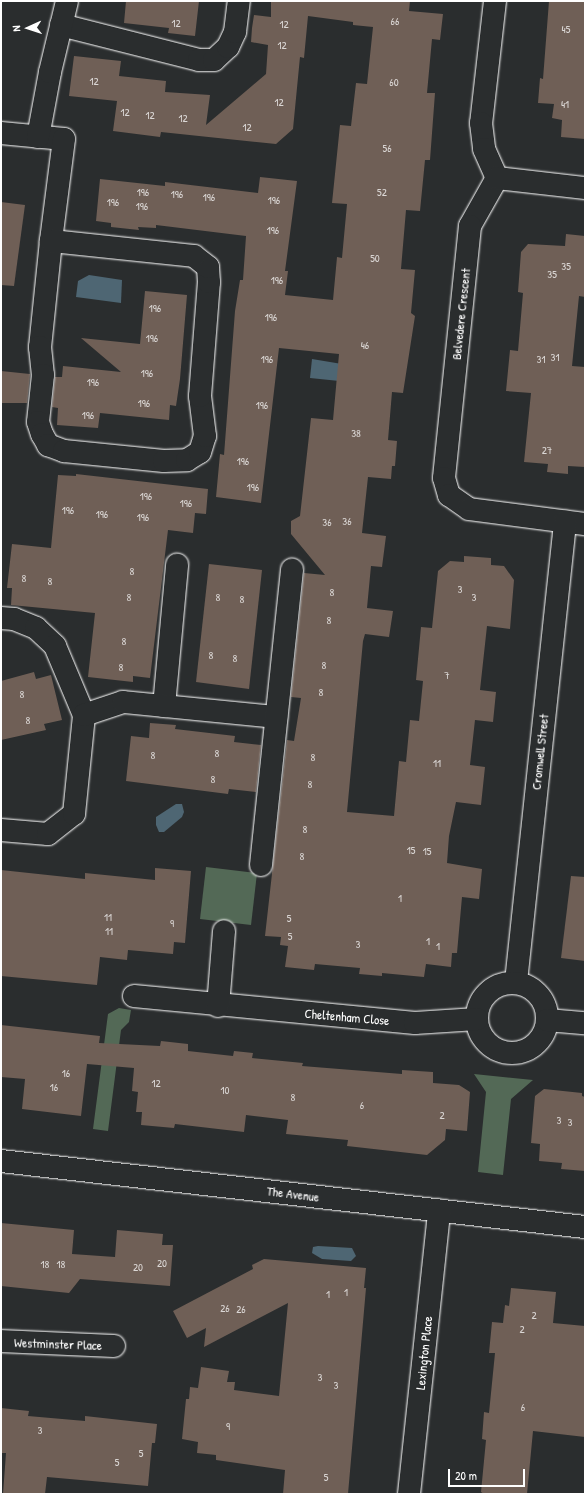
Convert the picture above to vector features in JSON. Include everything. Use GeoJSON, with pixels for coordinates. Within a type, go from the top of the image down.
{"type":"FeatureCollection","features":[{"type":"Feature","properties":{"kind":"street"},"geometry":{"type":"LineString","coordinates":[[38,137],[67,1]]}},
{"type":"Feature","properties":{"kind":"street"},"geometry":{"type":"LineString","coordinates":[[61,25],[200,60],[214,60],[228,48],[236,32],[239,1]]}},
{"type":"Feature","properties":{"kind":"street"},"geometry":{"type":"LineString","coordinates":[[495,1],[482,122],[484,149],[497,178],[585,188]]}},
{"type":"Feature","properties":{"kind":"street"},"geometry":{"type":"LineString","coordinates":[[1,133],[64,140],[51,241],[40,347],[43,375],[38,422],[48,445],[64,451],[164,461],[187,460],[200,452],[205,436],[200,396],[209,282],[208,267],[194,256],[51,241]]}},
{"type":"Feature","properties":{"kind":"street","name":"Belvedere Crescent"},"geometry":{"type":"LineString","coordinates":[[497,178],[470,226],[444,478],[449,495],[468,509],[575,523]]}},
{"type":"Feature","properties":{"kind":"street","name":"Cromwell Street"},"geometry":{"type":"LineString","coordinates":[[516,982],[575,523]]}},
{"type":"Feature","properties":{"kind":"street"},"geometry":{"type":"LineString","coordinates":[[164,706],[177,565]]}},
{"type":"Feature","properties":{"kind":"street"},"geometry":{"type":"LineString","coordinates":[[261,865],[292,570]]}},
{"type":"Feature","properties":{"kind":"street"},"geometry":{"type":"LineString","coordinates":[[1,618],[14,619],[36,628],[55,646],[84,715],[74,814],[48,834],[1,830]]}},
{"type":"Feature","properties":{"kind":"street"},"geometry":{"type":"LineString","coordinates":[[84,715],[122,702],[276,717]]}},
{"type":"Feature","properties":{"kind":"street"},"geometry":{"type":"LineString","coordinates":[[218,1006],[224,931]]}},
{"type":"Feature","properties":{"kind":"street"},"geometry":{"type":"LineString","coordinates":[[516,982],[535,991],[542,1000],[547,1020],[540,1039],[533,1046],[514,1053],[503,1052],[484,1040],[477,1019],[482,999],[488,992],[496,986],[516,982]]}},
{"type":"Feature","properties":{"kind":"street","name":"Cheltenham Close"},"geometry":{"type":"LineString","coordinates":[[134,996],[218,1006],[415,1023],[477,1019]]}},
{"type":"Feature","properties":{"kind":"street"},"geometry":{"type":"LineString","coordinates":[[547,1020],[585,1023]]}},
{"type":"Feature","properties":{"kind":"street","name":"The Avenue"},"geometry":{"type":"LineString","coordinates":[[1,1161],[585,1227]]}},
{"type":"Feature","properties":{"kind":"street","name":"Lexington Place"},"geometry":{"type":"LineString","coordinates":[[409,1494],[439,1211]]}},
{"type":"Feature","properties":{"kind":"street","name":"Westminster Place"},"geometry":{"type":"LineString","coordinates":[[1,1341],[114,1346]]}},
{"type":"Feature","properties":{"kind":"green space"},"geometry":{"type":"Polygon","coordinates":[[[206,867],[257,873],[251,925],[200,919],[206,867]]]}},
{"type":"Feature","properties":{"kind":"green space"},"geometry":{"type":"Polygon","coordinates":[[[119,1008],[131,1010],[129,1022],[121,1030],[108,1131],[93,1129],[108,1014],[119,1008]]]}},
{"type":"Feature","properties":{"kind":"green space"},"geometry":{"type":"Polygon","coordinates":[[[474,1074],[533,1080],[511,1099],[503,1175],[478,1172],[486,1092],[474,1074]]]}},
{"type":"Feature","properties":{"kind":"water"},"geometry":{"type":"Polygon","coordinates":[[[89,275],[122,280],[121,303],[76,297],[78,281],[89,275]]]}},
{"type":"Feature","properties":{"kind":"water"},"geometry":{"type":"Polygon","coordinates":[[[312,359],[342,364],[349,382],[310,378],[312,359]]]}},
{"type":"Feature","properties":{"kind":"water"},"geometry":{"type":"Polygon","coordinates":[[[176,804],[182,804],[184,812],[182,817],[164,832],[159,832],[156,825],[156,817],[176,804]]]}},
{"type":"Feature","properties":{"kind":"water"},"geometry":{"type":"Polygon","coordinates":[[[313,1247],[352,1248],[356,1256],[351,1261],[322,1259],[312,1253],[313,1247]]]}},
{"type":"Feature","properties":{"kind":"building"},"geometry":{"type":"Polygon","coordinates":[[[126,1],[199,1],[195,36],[168,33],[169,28],[124,23],[126,1]]]}},
{"type":"Feature","properties":{"kind":"building"},"geometry":{"type":"Polygon","coordinates":[[[271,1],[410,1],[409,11],[443,14],[440,40],[432,39],[427,93],[435,93],[430,160],[425,160],[420,211],[406,210],[401,269],[415,270],[411,313],[415,316],[403,393],[392,392],[388,440],[397,441],[395,466],[392,466],[391,479],[368,477],[362,533],[386,536],[382,567],[371,566],[367,608],[393,611],[389,637],[365,634],[363,641],[347,812],[394,816],[399,761],[406,762],[410,720],[419,721],[423,681],[416,680],[421,627],[432,628],[438,571],[450,561],[464,562],[464,556],[491,558],[491,565],[504,566],[514,580],[510,629],[487,626],[480,690],[496,692],[493,722],[475,720],[470,765],[485,767],[481,805],[456,802],[449,836],[447,863],[482,869],[479,899],[462,897],[457,953],[452,953],[451,967],[426,964],[424,977],[382,973],[382,976],[359,974],[360,968],[315,964],[314,970],[285,967],[288,946],[280,945],[281,937],[265,936],[287,740],[294,741],[301,698],[291,697],[304,573],[325,575],[291,534],[291,521],[300,516],[311,418],[333,420],[339,354],[279,348],[261,503],[216,497],[220,454],[224,455],[235,311],[240,280],[243,280],[246,236],[156,225],[156,228],[138,227],[139,230],[111,227],[111,223],[96,221],[100,179],[165,186],[165,182],[258,193],[260,177],[297,181],[285,271],[288,271],[285,295],[333,300],[337,257],[342,258],[347,204],[332,203],[340,125],[351,126],[356,83],[367,84],[373,27],[353,25],[353,22],[308,16],[304,58],[300,57],[293,129],[276,144],[161,132],[160,137],[113,131],[117,101],[69,96],[74,56],[121,61],[119,76],[166,81],[165,92],[210,95],[206,125],[266,74],[268,45],[251,42],[254,15],[271,17],[271,1]]]}},
{"type":"Feature","properties":{"kind":"building"},"geometry":{"type":"Polygon","coordinates":[[[549,1],[585,1],[585,139],[561,137],[562,120],[552,118],[554,104],[538,103],[540,78],[543,79],[549,1]]]}},
{"type":"Feature","properties":{"kind":"building"},"geometry":{"type":"Polygon","coordinates":[[[1,202],[25,205],[14,286],[1,285],[1,202]]]}},
{"type":"Feature","properties":{"kind":"building"},"geometry":{"type":"Polygon","coordinates":[[[566,234],[585,236],[585,297],[579,296],[572,366],[585,367],[585,467],[568,466],[568,474],[547,472],[548,464],[524,462],[531,393],[506,391],[510,350],[518,351],[523,293],[518,292],[521,252],[528,244],[565,246],[566,234]]]}},
{"type":"Feature","properties":{"kind":"building"},"geometry":{"type":"Polygon","coordinates":[[[145,291],[187,295],[180,379],[176,406],[170,405],[169,420],[100,413],[98,428],[57,425],[58,408],[52,407],[55,377],[62,377],[63,366],[121,372],[81,338],[140,344],[145,291]]]}},
{"type":"Feature","properties":{"kind":"building"},"geometry":{"type":"Polygon","coordinates":[[[1,371],[30,374],[27,403],[1,403],[1,371]]]}},
{"type":"Feature","properties":{"kind":"building"},"geometry":{"type":"Polygon","coordinates":[[[76,474],[208,489],[206,514],[195,513],[193,533],[168,530],[150,678],[133,676],[133,682],[88,677],[95,613],[11,605],[12,588],[7,588],[12,544],[51,548],[58,475],[76,476],[76,474]]]}},
{"type":"Feature","properties":{"kind":"building"},"geometry":{"type":"Polygon","coordinates":[[[209,564],[262,570],[249,689],[196,682],[209,564]]]}},
{"type":"Feature","properties":{"kind":"building"},"geometry":{"type":"Polygon","coordinates":[[[34,672],[36,679],[51,675],[62,720],[44,724],[46,730],[1,740],[1,681],[34,672]]]}},
{"type":"Feature","properties":{"kind":"building"},"geometry":{"type":"Polygon","coordinates":[[[150,723],[176,725],[175,729],[235,736],[234,742],[261,745],[256,792],[229,789],[228,794],[126,781],[131,736],[149,738],[150,723]]]}},
{"type":"Feature","properties":{"kind":"building"},"geometry":{"type":"Polygon","coordinates":[[[155,868],[191,871],[185,943],[174,942],[173,954],[128,950],[127,960],[100,957],[97,985],[1,976],[1,870],[85,879],[85,873],[155,880],[155,868]]]}},
{"type":"Feature","properties":{"kind":"building"},"geometry":{"type":"Polygon","coordinates":[[[571,876],[585,877],[585,961],[561,958],[571,876]]]}},
{"type":"Feature","properties":{"kind":"building"},"geometry":{"type":"Polygon","coordinates":[[[1,1025],[100,1036],[99,1043],[160,1046],[161,1041],[188,1044],[188,1051],[233,1056],[234,1051],[253,1053],[252,1058],[303,1063],[302,1066],[402,1074],[402,1070],[433,1072],[433,1083],[459,1085],[470,1092],[467,1131],[446,1129],[445,1140],[427,1155],[347,1146],[348,1140],[286,1134],[288,1120],[246,1115],[244,1132],[175,1124],[174,1128],[141,1125],[142,1112],[136,1112],[138,1092],[132,1091],[134,1068],[87,1064],[81,1116],[22,1109],[25,1079],[1,1077],[1,1025]]]}},
{"type":"Feature","properties":{"kind":"building"},"geometry":{"type":"Polygon","coordinates":[[[544,1089],[582,1093],[582,1096],[585,1097],[585,1171],[561,1169],[562,1163],[539,1161],[540,1144],[531,1143],[535,1096],[544,1089]]]}},
{"type":"Feature","properties":{"kind":"building"},"geometry":{"type":"Polygon","coordinates":[[[1,1223],[74,1230],[72,1254],[115,1257],[117,1230],[163,1234],[162,1245],[173,1245],[170,1286],[80,1279],[69,1293],[1,1286],[1,1223]]]}},
{"type":"Feature","properties":{"kind":"building"},"geometry":{"type":"Polygon","coordinates":[[[264,1259],[366,1268],[364,1288],[366,1288],[348,1494],[283,1494],[285,1470],[216,1460],[216,1455],[197,1453],[198,1442],[182,1439],[186,1399],[189,1399],[190,1387],[198,1388],[201,1367],[229,1371],[227,1382],[235,1382],[234,1390],[279,1396],[288,1303],[204,1347],[206,1328],[187,1338],[173,1311],[253,1269],[252,1265],[264,1259]]]}},
{"type":"Feature","properties":{"kind":"building"},"geometry":{"type":"Polygon","coordinates":[[[511,1288],[556,1292],[553,1323],[585,1326],[585,1437],[533,1431],[527,1494],[484,1494],[481,1492],[486,1440],[482,1439],[484,1412],[489,1413],[495,1353],[489,1353],[492,1322],[503,1323],[505,1305],[509,1306],[511,1288]]]}},
{"type":"Feature","properties":{"kind":"building"},"geometry":{"type":"Polygon","coordinates":[[[1,1408],[29,1411],[28,1416],[85,1421],[85,1416],[157,1424],[155,1443],[152,1443],[148,1486],[47,1477],[45,1494],[3,1494],[6,1453],[1,1453],[1,1408]]]}}]}
